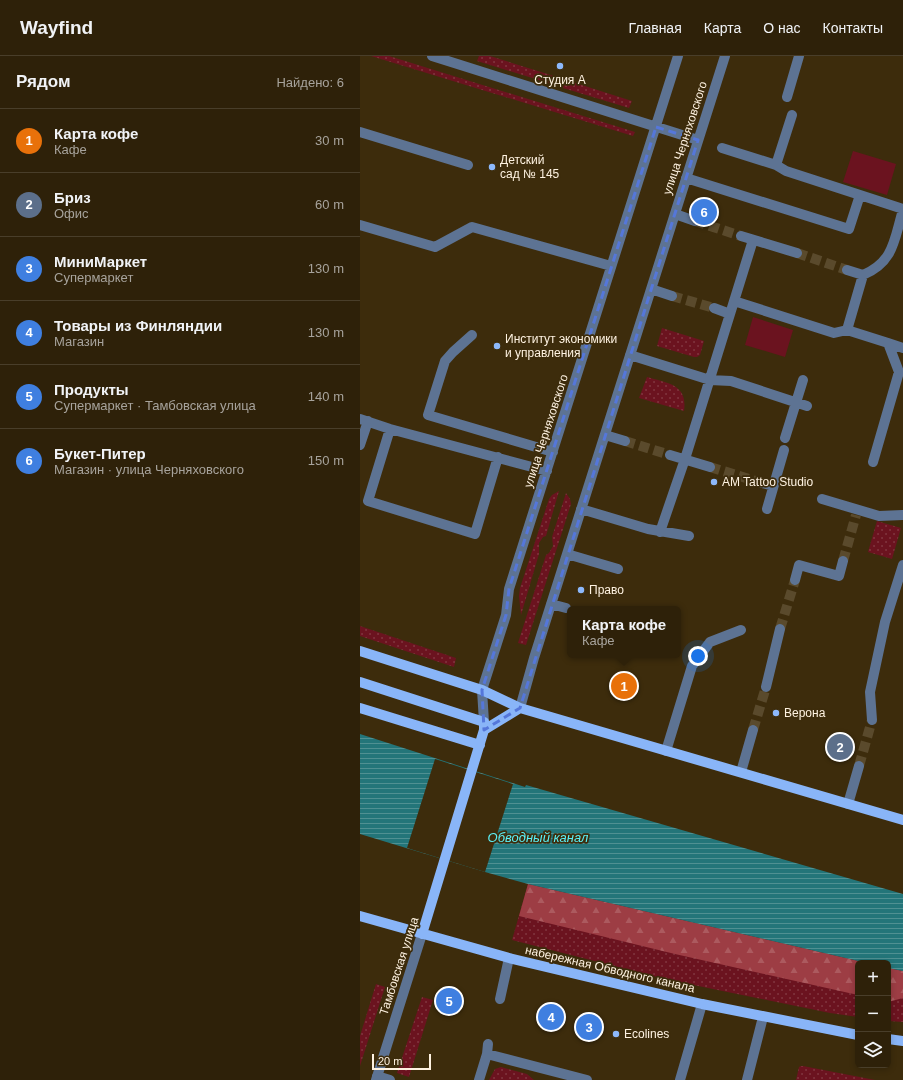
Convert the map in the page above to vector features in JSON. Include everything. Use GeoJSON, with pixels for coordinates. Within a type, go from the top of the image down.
{"type":"FeatureCollection","features":[{"type":"Feature","properties":{"kind":"main road"},"geometry":{"type":"LineString","coordinates":[[360,651],[482,690],[520,708],[903,820]]}},
{"type":"Feature","properties":{"kind":"main road"},"geometry":{"type":"LineString","coordinates":[[360,682],[484,726],[520,708]]}},
{"type":"Feature","properties":{"kind":"main road"},"geometry":{"type":"LineString","coordinates":[[360,708],[480,745]]}},
{"type":"Feature","properties":{"kind":"main road","name":"улица Черняховского"},"geometry":{"type":"LineString","coordinates":[[472,770],[484,726]]}},
{"type":"Feature","properties":{"kind":"main road","name":"Тамбовская улица"},"geometry":{"type":"LineString","coordinates":[[422,934],[446,860],[472,770]]}},
{"type":"Feature","properties":{"kind":"main road","name":"набережная Обводного канала"},"geometry":{"type":"LineString","coordinates":[[360,916],[509,958],[702,1004],[855,1034]]}},
{"type":"Feature","properties":{"kind":"main road"},"geometry":{"type":"LineString","coordinates":[[891,1039],[903,1041]]}},
{"type":"Feature","properties":{"kind":"street"},"geometry":{"type":"LineString","coordinates":[[432,56],[444,58],[698,140]]}},
{"type":"Feature","properties":{"kind":"street","name":"улица Черняховского"},"geometry":{"type":"LineString","coordinates":[[484,726],[482,690],[506,615],[509,589],[678,56]]}},
{"type":"Feature","properties":{"kind":"street","name":"улица Черняховского"},"geometry":{"type":"LineString","coordinates":[[520,708],[551,604],[725,56]]}},
{"type":"Feature","properties":{"kind":"street"},"geometry":{"type":"LineString","coordinates":[[787,97],[800,56]]}},
{"type":"Feature","properties":{"kind":"street"},"geometry":{"type":"LineString","coordinates":[[776,165],[792,115]]}},
{"type":"Feature","properties":{"kind":"street"},"geometry":{"type":"LineString","coordinates":[[360,132],[468,165]]}},
{"type":"Feature","properties":{"kind":"street"},"geometry":{"type":"LineString","coordinates":[[722,148],[776,165],[786,171],[903,210],[890,254],[882,263],[863,275],[847,270]]}},
{"type":"Feature","properties":{"kind":"street"},"geometry":{"type":"LineString","coordinates":[[686,178],[848,229],[860,195]]}},
{"type":"Feature","properties":{"kind":"street"},"geometry":{"type":"LineString","coordinates":[[675,214],[695,221]]}},
{"type":"Feature","properties":{"kind":"street"},"geometry":{"type":"LineString","coordinates":[[360,225],[435,248],[472,227],[611,266]]}},
{"type":"Feature","properties":{"kind":"street"},"geometry":{"type":"LineString","coordinates":[[741,236],[797,253]]}},
{"type":"Feature","properties":{"kind":"street"},"geometry":{"type":"LineString","coordinates":[[660,532],[685,459],[753,240]]}},
{"type":"Feature","properties":{"kind":"street"},"geometry":{"type":"LineString","coordinates":[[847,330],[863,275]]}},
{"type":"Feature","properties":{"kind":"street"},"geometry":{"type":"LineString","coordinates":[[651,289],[672,296]]}},
{"type":"Feature","properties":{"kind":"street"},"geometry":{"type":"LineString","coordinates":[[734,302],[834,333],[847,330],[903,348]]}},
{"type":"Feature","properties":{"kind":"street"},"geometry":{"type":"LineString","coordinates":[[714,308],[730,314]]}},
{"type":"Feature","properties":{"kind":"street"},"geometry":{"type":"LineString","coordinates":[[472,335],[445,361],[428,415],[553,452]]}},
{"type":"Feature","properties":{"kind":"street"},"geometry":{"type":"LineString","coordinates":[[873,462],[899,372],[888,343]]}},
{"type":"Feature","properties":{"kind":"street"},"geometry":{"type":"LineString","coordinates":[[630,355],[710,380],[731,381],[807,406]]}},
{"type":"Feature","properties":{"kind":"street"},"geometry":{"type":"LineString","coordinates":[[785,438],[803,380]]}},
{"type":"Feature","properties":{"kind":"street"},"geometry":{"type":"LineString","coordinates":[[360,446],[364,420],[390,429],[547,471]]}},
{"type":"Feature","properties":{"kind":"street"},"geometry":{"type":"LineString","coordinates":[[390,429],[368,501],[474,534],[498,457]]}},
{"type":"Feature","properties":{"kind":"street"},"geometry":{"type":"LineString","coordinates":[[605,434],[626,441]]}},
{"type":"Feature","properties":{"kind":"street"},"geometry":{"type":"LineString","coordinates":[[766,509],[784,450]]}},
{"type":"Feature","properties":{"kind":"street"},"geometry":{"type":"LineString","coordinates":[[670,455],[710,467]]}},
{"type":"Feature","properties":{"kind":"street"},"geometry":{"type":"LineString","coordinates":[[759,482],[773,486]]}},
{"type":"Feature","properties":{"kind":"street"},"geometry":{"type":"LineString","coordinates":[[822,499],[857,512],[879,516],[903,514]]}},
{"type":"Feature","properties":{"kind":"street"},"geometry":{"type":"LineString","coordinates":[[582,509],[648,529],[689,536]]}},
{"type":"Feature","properties":{"kind":"street"},"geometry":{"type":"LineString","coordinates":[[567,554],[618,569]]}},
{"type":"Feature","properties":{"kind":"street"},"geometry":{"type":"LineString","coordinates":[[795,580],[799,565],[839,576],[843,561]]}},
{"type":"Feature","properties":{"kind":"street"},"geometry":{"type":"LineString","coordinates":[[872,720],[870,692],[885,622],[903,565]]}},
{"type":"Feature","properties":{"kind":"street"},"geometry":{"type":"LineString","coordinates":[[551,604],[566,608]]}},
{"type":"Feature","properties":{"kind":"street"},"geometry":{"type":"LineString","coordinates":[[766,687],[780,629]]}},
{"type":"Feature","properties":{"kind":"street"},"geometry":{"type":"LineString","coordinates":[[666,751],[692,666],[710,642],[741,630]]}},
{"type":"Feature","properties":{"kind":"street"},"geometry":{"type":"LineString","coordinates":[[741,772],[753,730]]}},
{"type":"Feature","properties":{"kind":"street"},"geometry":{"type":"LineString","coordinates":[[848,804],[859,766]]}},
{"type":"Feature","properties":{"kind":"street","name":"Тамбовская улица"},"geometry":{"type":"LineString","coordinates":[[377,1078],[422,934]]}},
{"type":"Feature","properties":{"kind":"street"},"geometry":{"type":"LineString","coordinates":[[500,999],[509,958]]}},
{"type":"Feature","properties":{"kind":"street"},"geometry":{"type":"LineString","coordinates":[[680,1080],[702,1004]]}},
{"type":"Feature","properties":{"kind":"street"},"geometry":{"type":"LineString","coordinates":[[746,1080],[763,1017]]}},
{"type":"Feature","properties":{"kind":"street"},"geometry":{"type":"LineString","coordinates":[[479,1080],[488,1049],[551,1076],[587,1080]]}},
{"type":"Feature","properties":{"kind":"street"},"geometry":{"type":"LineString","coordinates":[[377,1078],[390,1080]]}},
{"type":"Feature","properties":{"kind":"highlighted area"},"geometry":{"type":"Polygon","coordinates":[[[656,127],[698,140],[520,708],[484,730],[482,690],[506,615],[509,589],[656,127]]]}},
{"type":"Feature","properties":{"kind":"shaded area"},"geometry":{"type":"Polygon","coordinates":[[[371,56],[389,56],[635,132],[633,136],[371,56]]]}},
{"type":"Feature","properties":{"kind":"shaded area"},"geometry":{"type":"Polygon","coordinates":[[[479,56],[490,56],[557,77],[555,85],[477,61],[479,56]]]}},
{"type":"Feature","properties":{"kind":"shaded area"},"geometry":{"type":"Polygon","coordinates":[[[566,80],[632,101],[629,108],[563,88],[566,80]]]}},
{"type":"Feature","properties":{"kind":"shaded area"},"geometry":{"type":"Polygon","coordinates":[[[853,151],[896,164],[887,195],[843,182],[853,151]]]}},
{"type":"Feature","properties":{"kind":"shaded area"},"geometry":{"type":"Polygon","coordinates":[[[753,317],[793,330],[785,357],[745,345],[753,317]]]}},
{"type":"Feature","properties":{"kind":"shaded area"},"geometry":{"type":"Polygon","coordinates":[[[662,328],[704,341],[700,355],[694,357],[657,346],[662,328]]]}},
{"type":"Feature","properties":{"kind":"shaded area"},"geometry":{"type":"Polygon","coordinates":[[[647,377],[669,383],[679,390],[683,395],[684,411],[639,398],[647,377]]]}},
{"type":"Feature","properties":{"kind":"shaded area"},"geometry":{"type":"Polygon","coordinates":[[[559,491],[546,536],[543,537],[539,543],[539,554],[521,615],[519,596],[520,588],[549,499],[552,495],[559,491]]]}},
{"type":"Feature","properties":{"kind":"shaded area"},"geometry":{"type":"Polygon","coordinates":[[[566,493],[571,504],[526,645],[518,643],[546,555],[553,546],[552,537],[566,493]]]}},
{"type":"Feature","properties":{"kind":"shaded area"},"geometry":{"type":"Polygon","coordinates":[[[877,521],[901,528],[892,559],[868,552],[877,521]]]}},
{"type":"Feature","properties":{"kind":"shaded area"},"geometry":{"type":"Polygon","coordinates":[[[360,626],[456,658],[454,667],[360,636],[360,626]]]}},
{"type":"Feature","properties":{"kind":"shaded area"},"geometry":{"type":"Polygon","coordinates":[[[528,884],[855,960],[855,1017],[830,1013],[669,980],[512,940],[528,884]]]}},
{"type":"Feature","properties":{"kind":"shaded area"},"geometry":{"type":"Polygon","coordinates":[[[891,969],[903,971],[903,1022],[891,1021],[891,969]]]}},
{"type":"Feature","properties":{"kind":"shaded area"},"geometry":{"type":"Polygon","coordinates":[[[376,984],[385,987],[360,1066],[360,1036],[376,984]]]}},
{"type":"Feature","properties":{"kind":"shaded area"},"geometry":{"type":"Polygon","coordinates":[[[422,997],[433,1000],[409,1077],[397,1073],[422,997]]]}},
{"type":"Feature","properties":{"kind":"shaded area"},"geometry":{"type":"Polygon","coordinates":[[[801,1066],[875,1080],[796,1080],[799,1067],[801,1066]]]}},
{"type":"Feature","properties":{"kind":"shaded area"},"geometry":{"type":"Polygon","coordinates":[[[501,1067],[527,1074],[534,1080],[489,1080],[495,1069],[501,1067]]]}},
{"type":"Feature","properties":{"kind":"green space"},"geometry":{"type":"Polygon","coordinates":[[[528,884],[855,960],[855,994],[675,954],[519,916],[528,884]]]}},
{"type":"Feature","properties":{"kind":"green space"},"geometry":{"type":"Polygon","coordinates":[[[891,969],[903,971],[903,998],[891,1001],[891,969]]]}},
{"type":"Feature","properties":{"kind":"water","name":"Обводный канал"},"geometry":{"type":"Polygon","coordinates":[[[360,734],[525,787],[526,785],[903,894],[903,971],[891,969],[891,960],[855,960],[528,884],[360,834],[360,734]]]}},
{"type":"Feature","properties":{"kind":"pier"},"geometry":{"type":"Polygon","coordinates":[[[435,759],[513,784],[485,872],[407,848],[435,759]]]}},
{"type":"Feature","properties":{"kind":"tunnel"},"geometry":{"type":"LineString","coordinates":[[695,221],[741,236]]}},
{"type":"Feature","properties":{"kind":"tunnel"},"geometry":{"type":"LineString","coordinates":[[797,253],[847,270]]}},
{"type":"Feature","properties":{"kind":"tunnel"},"geometry":{"type":"LineString","coordinates":[[672,296],[714,308]]}},
{"type":"Feature","properties":{"kind":"tunnel"},"geometry":{"type":"LineString","coordinates":[[625,441],[670,455]]}},
{"type":"Feature","properties":{"kind":"tunnel"},"geometry":{"type":"LineString","coordinates":[[710,467],[759,482]]}},
{"type":"Feature","properties":{"kind":"tunnel"},"geometry":{"type":"LineString","coordinates":[[843,561],[856,515]]}},
{"type":"Feature","properties":{"kind":"tunnel"},"geometry":{"type":"LineString","coordinates":[[780,629],[795,580]]}},
{"type":"Feature","properties":{"kind":"tunnel"},"geometry":{"type":"LineString","coordinates":[[753,730],[766,687]]}},
{"type":"Feature","properties":{"kind":"tunnel"},"geometry":{"type":"LineString","coordinates":[[859,766],[872,720]]}},
{"type":"Feature","properties":{"kind":"place","name":"Студия А"},"geometry":{"type":"Point","coordinates":[560,66]}},
{"type":"Feature","properties":{"kind":"place","name":"Детский сад № 145"},"geometry":{"type":"Point","coordinates":[492,167]}},
{"type":"Feature","properties":{"kind":"place","name":"Букет-Питер"},"geometry":{"type":"Point","coordinates":[704,212]}},
{"type":"Feature","properties":{"kind":"place","name":"Институт экономики и управления"},"geometry":{"type":"Point","coordinates":[497,346]}},
{"type":"Feature","properties":{"kind":"place","name":"AM Tattoo Studio"},"geometry":{"type":"Point","coordinates":[714,482]}},
{"type":"Feature","properties":{"kind":"place","name":"Право"},"geometry":{"type":"Point","coordinates":[581,590]}},
{"type":"Feature","properties":{"kind":"place","name":"Карта кофе"},"geometry":{"type":"Point","coordinates":[624,686]}},
{"type":"Feature","properties":{"kind":"place","name":"Верона"},"geometry":{"type":"Point","coordinates":[776,713]}},
{"type":"Feature","properties":{"kind":"place","name":"Бриз"},"geometry":{"type":"Point","coordinates":[840,747]}},
{"type":"Feature","properties":{"kind":"place","name":"Продукты"},"geometry":{"type":"Point","coordinates":[449,1001]}},
{"type":"Feature","properties":{"kind":"place","name":"Товары из Финляндии"},"geometry":{"type":"Point","coordinates":[551,1017]}},
{"type":"Feature","properties":{"kind":"place","name":"МиниМаркет"},"geometry":{"type":"Point","coordinates":[589,1027]}},
{"type":"Feature","properties":{"kind":"place","name":"Ecolines"},"geometry":{"type":"Point","coordinates":[616,1034]}}]}
